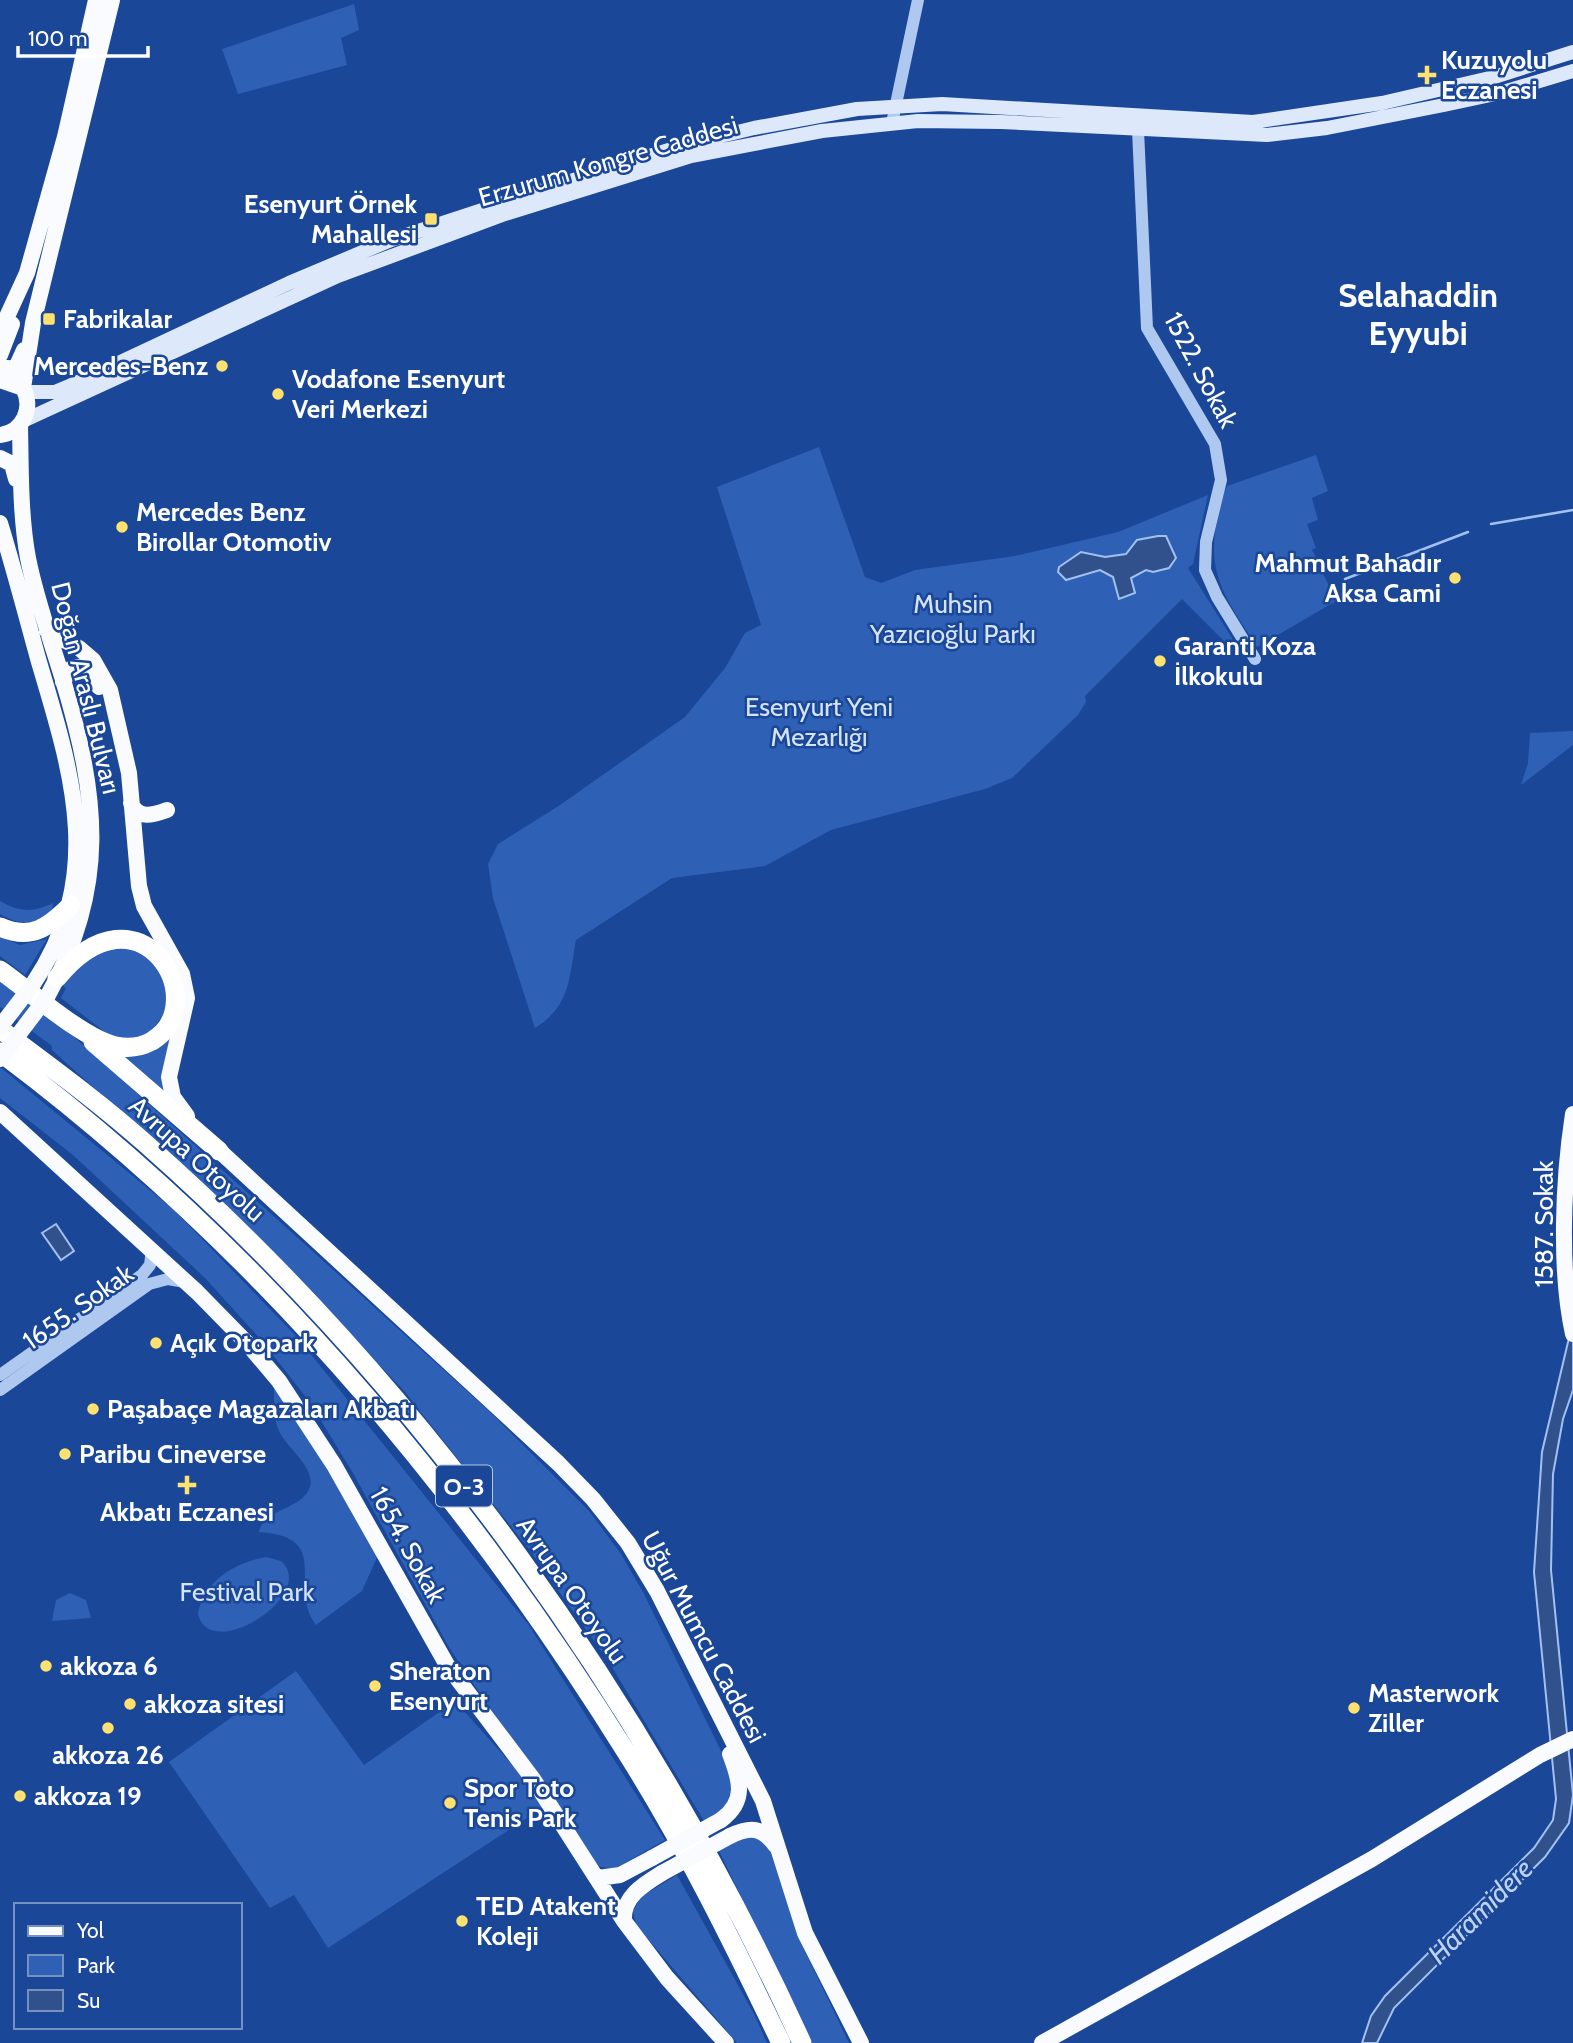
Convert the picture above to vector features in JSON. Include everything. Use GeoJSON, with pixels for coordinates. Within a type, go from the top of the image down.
{"type":"FeatureCollection","features":[{"type":"Feature","properties":{"kind":"highway"},"geometry":{"type":"LineString","coordinates":[[0,927],[22,934],[41,930],[71,905]]}},
{"type":"Feature","properties":{"kind":"highway"},"geometry":{"type":"LineString","coordinates":[[0,970],[114,1046],[135,1048],[163,1033],[170,1023],[176,1002],[173,980],[163,959],[132,939],[111,939],[92,944],[75,957],[57,978]]}},
{"type":"Feature","properties":{"kind":"highway"},"geometry":{"type":"LineString","coordinates":[[51,1003],[219,1151]]}},
{"type":"Feature","properties":{"kind":"highway","name":"Avrupa Otoyolu"},"geometry":{"type":"LineString","coordinates":[[0,1028],[141,1139],[231,1223],[346,1343],[452,1470],[520,1558],[586,1652],[665,1779],[721,1877],[802,2043]]}},
{"type":"Feature","properties":{"kind":"highway","name":"Avrupa Otoyolu"},"geometry":{"type":"LineString","coordinates":[[0,1052],[136,1161],[208,1228],[289,1311],[419,1460],[518,1589],[629,1756],[706,1891],[781,2043]]}},
{"type":"Feature","properties":{"kind":"main road"},"geometry":{"type":"LineString","coordinates":[[0,355],[16,313],[65,137],[96,0]]}},
{"type":"Feature","properties":{"kind":"main road"},"geometry":{"type":"LineString","coordinates":[[0,366],[10,371],[18,367],[33,323],[112,0]]}},
{"type":"Feature","properties":{"kind":"main road","name":"Erzurum Kongre Caddesi"},"geometry":{"type":"LineString","coordinates":[[24,390],[55,391],[67,387],[289,283],[391,240],[688,144],[818,115],[893,105],[1016,107],[1253,122],[1373,105],[1494,77],[1573,52]]}},
{"type":"Feature","properties":{"kind":"main road","name":"Erzurum Kongre Caddesi"},"geometry":{"type":"LineString","coordinates":[[22,423],[338,276],[505,214],[691,156],[822,131],[891,122],[954,120],[1268,135],[1351,123],[1500,93],[1573,71]]}},
{"type":"Feature","properties":{"kind":"main road"},"geometry":{"type":"LineString","coordinates":[[0,332],[22,288]]}},
{"type":"Feature","properties":{"kind":"main road"},"geometry":{"type":"LineString","coordinates":[[0,380],[24,390],[33,323]]}},
{"type":"Feature","properties":{"kind":"main road","name":"Doğan Araslı Bulvarı"},"geometry":{"type":"LineString","coordinates":[[0,1059],[51,1003],[57,978],[85,904],[93,831],[84,763],[67,675],[47,631],[28,557],[22,423],[24,390]]}},
{"type":"Feature","properties":{"kind":"main road"},"geometry":{"type":"LineString","coordinates":[[0,435],[22,423]]}},
{"type":"Feature","properties":{"kind":"main road"},"geometry":{"type":"LineString","coordinates":[[0,458],[7,460],[14,469],[17,512],[28,557]]}},
{"type":"Feature","properties":{"kind":"main road","name":"Doğan Araslı Bulvarı"},"geometry":{"type":"LineString","coordinates":[[0,523],[69,769],[76,841],[71,905],[57,946],[0,1028]]}},
{"type":"Feature","properties":{"kind":"main road"},"geometry":{"type":"LineString","coordinates":[[47,631],[79,648],[93,660],[110,690],[120,728],[132,801]]}},
{"type":"Feature","properties":{"kind":"main road"},"geometry":{"type":"LineString","coordinates":[[67,675],[79,648]]}},
{"type":"Feature","properties":{"kind":"main road"},"geometry":{"type":"LineString","coordinates":[[67,675],[82,668],[96,681],[109,712],[132,801]]}},
{"type":"Feature","properties":{"kind":"main road","name":"Uğur Mumcu Caddesi"},"geometry":{"type":"LineString","coordinates":[[132,801],[139,886],[144,906],[182,974],[187,998],[171,1064],[170,1088],[177,1106],[219,1151],[513,1420],[593,1499],[628,1544],[657,1591],[763,1801],[806,1933],[861,2043]]}},
{"type":"Feature","properties":{"kind":"main road","name":"1654. Sokak"},"geometry":{"type":"LineString","coordinates":[[0,1112],[152,1249],[253,1350],[303,1415],[380,1543],[447,1665],[533,1779],[624,1921],[667,1978],[726,2043]]}},
{"type":"Feature","properties":{"kind":"main road","name":"1587. Sokak"},"geometry":{"type":"LineString","coordinates":[[1573,1114],[1567,1160],[1566,1206],[1566,1280],[1573,1334]]}},
{"type":"Feature","properties":{"kind":"main road"},"geometry":{"type":"LineString","coordinates":[[598,1878],[620,1875],[721,1820],[736,1805],[740,1783],[710,1699]]}},
{"type":"Feature","properties":{"kind":"main road"},"geometry":{"type":"LineString","coordinates":[[1042,2043],[1342,1876],[1540,1755],[1573,1740]]}},
{"type":"Feature","properties":{"kind":"main road"},"geometry":{"type":"LineString","coordinates":[[624,1921],[625,1909],[632,1896],[662,1873],[745,1829],[755,1828],[767,1835],[779,1851]]}},
{"type":"Feature","properties":{"kind":"street"},"geometry":{"type":"LineString","coordinates":[[891,122],[918,0]]}},
{"type":"Feature","properties":{"kind":"street"},"geometry":{"type":"LineString","coordinates":[[1494,77],[1500,93]]}},
{"type":"Feature","properties":{"kind":"street","name":"1522. Sokak"},"geometry":{"type":"LineString","coordinates":[[1138,130],[1147,328],[1215,444],[1221,480],[1206,542],[1205,570],[1217,597],[1255,659]]}},
{"type":"Feature","properties":{"kind":"street","name":"1655. Sokak"},"geometry":{"type":"LineString","coordinates":[[0,1375],[142,1275],[150,1265],[152,1249]]}},
{"type":"Feature","properties":{"kind":"street","name":"1655. Sokak"},"geometry":{"type":"LineString","coordinates":[[0,1390],[153,1282],[168,1279],[188,1283]]}},
{"type":"Feature","properties":{"kind":"green space"},"geometry":{"type":"Polygon","coordinates":[[[354,4],[359,30],[341,38],[347,65],[238,94],[222,49],[354,4]]]}},
{"type":"Feature","properties":{"kind":"green space","name":"Esenyurt Yeni Mezarlığı"},"geometry":{"type":"Polygon","coordinates":[[[819,447],[865,577],[881,583],[915,570],[1015,556],[1118,532],[1208,495],[1193,564],[1188,568],[1242,654],[1240,657],[1182,599],[1085,696],[1086,702],[1078,715],[1012,778],[985,789],[831,830],[765,866],[672,878],[576,940],[562,1000],[556,1010],[535,1028],[493,898],[488,864],[498,844],[560,805],[685,717],[725,668],[745,633],[761,625],[717,487],[819,447]]]}},
{"type":"Feature","properties":{"kind":"green space"},"geometry":{"type":"Polygon","coordinates":[[[1316,455],[1328,491],[1312,498],[1318,520],[1307,524],[1316,548],[1312,550],[1336,601],[1257,647],[1229,603],[1217,574],[1214,541],[1222,499],[1227,486],[1316,455]]]}},
{"type":"Feature","properties":{"kind":"green space"},"geometry":{"type":"Polygon","coordinates":[[[1573,731],[1573,745],[1521,785],[1528,763],[1530,733],[1573,731]]]}},
{"type":"Feature","properties":{"kind":"green space"},"geometry":{"type":"Polygon","coordinates":[[[0,901],[26,910],[53,903],[52,912],[33,922],[20,922],[0,914],[0,901]]]}},
{"type":"Feature","properties":{"kind":"green space"},"geometry":{"type":"Polygon","coordinates":[[[0,937],[20,945],[47,939],[25,975],[0,956],[0,937]]]}},
{"type":"Feature","properties":{"kind":"green space"},"geometry":{"type":"Polygon","coordinates":[[[135,948],[165,974],[170,1006],[147,1037],[114,1039],[61,998],[66,988],[63,986],[78,964],[92,954],[135,948]]]}},
{"type":"Feature","properties":{"kind":"green space"},"geometry":{"type":"Polygon","coordinates":[[[0,981],[61,1025],[298,1238],[489,1411],[589,1511],[621,1554],[643,1592],[726,1761],[734,1783],[729,1807],[704,1821],[609,1662],[528,1548],[405,1392],[252,1231],[52,1050],[52,1046],[0,1007],[0,981]]]}},
{"type":"Feature","properties":{"kind":"green space"},"geometry":{"type":"Polygon","coordinates":[[[175,1024],[164,1094],[123,1058],[125,1052],[175,1024]]]}},
{"type":"Feature","properties":{"kind":"green space"},"geometry":{"type":"Polygon","coordinates":[[[0,1067],[173,1209],[297,1337],[528,1624],[665,1840],[614,1869],[597,1866],[450,1649],[353,1473],[309,1401],[262,1341],[205,1278],[73,1155],[0,1098],[0,1067]]]}},
{"type":"Feature","properties":{"kind":"green space"},"geometry":{"type":"Polygon","coordinates":[[[274,1388],[289,1405],[378,1555],[362,1591],[316,1625],[308,1610],[305,1595],[303,1554],[296,1543],[282,1536],[259,1532],[268,1518],[306,1495],[311,1480],[305,1465],[279,1431],[274,1409],[274,1388]]]}},
{"type":"Feature","properties":{"kind":"green space","name":"Festival Park"},"geometry":{"type":"Polygon","coordinates":[[[266,1557],[281,1561],[289,1575],[286,1591],[274,1606],[258,1619],[239,1628],[221,1632],[206,1627],[198,1614],[201,1602],[214,1583],[243,1563],[266,1557]]]}},
{"type":"Feature","properties":{"kind":"green space"},"geometry":{"type":"Polygon","coordinates":[[[70,1593],[86,1600],[91,1618],[52,1621],[56,1600],[70,1593]]]}},
{"type":"Feature","properties":{"kind":"green space"},"geometry":{"type":"Polygon","coordinates":[[[296,1671],[364,1765],[455,1701],[523,1777],[544,1807],[328,1948],[294,1895],[270,1908],[169,1762],[296,1671]]]}},
{"type":"Feature","properties":{"kind":"green space"},"geometry":{"type":"Polygon","coordinates":[[[756,1833],[769,1848],[801,1943],[849,2043],[812,2043],[719,1851],[740,1836],[756,1833]]]}},
{"type":"Feature","properties":{"kind":"green space"},"geometry":{"type":"Polygon","coordinates":[[[677,1875],[754,2014],[767,2043],[737,2043],[636,1925],[633,1911],[642,1896],[677,1875]]]}},
{"type":"Feature","properties":{"kind":"water"},"geometry":{"type":"Polygon","coordinates":[[[1166,536],[1176,558],[1169,568],[1153,572],[1146,570],[1131,578],[1135,593],[1119,599],[1113,577],[1100,570],[1066,580],[1058,572],[1059,567],[1081,552],[1105,557],[1126,554],[1137,540],[1166,536]]]}},
{"type":"Feature","properties":{"kind":"water"},"geometry":{"type":"Polygon","coordinates":[[[56,1224],[74,1251],[61,1260],[42,1233],[56,1224]]]}},
{"type":"Feature","properties":{"kind":"water","name":"Haramidere"},"geometry":{"type":"Polygon","coordinates":[[[1573,1321],[1573,1390],[1563,1419],[1553,1474],[1551,1570],[1573,1795],[1569,1823],[1545,1857],[1394,2008],[1377,2043],[1362,2043],[1371,2016],[1385,1996],[1534,1848],[1553,1820],[1556,1799],[1534,1572],[1542,1452],[1573,1321]]]}},
{"type":"Feature","properties":{"kind":"waterway"},"geometry":{"type":"LineString","coordinates":[[1491,524],[1573,510]]}},
{"type":"Feature","properties":{"kind":"waterway"},"geometry":{"type":"LineString","coordinates":[[1345,579],[1468,532]]}},
{"type":"Feature","properties":{"kind":"place","name":"Kuzuyolu Eczanesi"},"geometry":{"type":"Point","coordinates":[1427,75]}},
{"type":"Feature","properties":{"kind":"place","name":"Esenyurt Örnek Mahallesi"},"geometry":{"type":"Point","coordinates":[431,219]}},
{"type":"Feature","properties":{"kind":"place","name":"Fabrikalar"},"geometry":{"type":"Point","coordinates":[49,319]}},
{"type":"Feature","properties":{"kind":"place","name":"Mercedes-Benz"},"geometry":{"type":"Point","coordinates":[222,366]}},
{"type":"Feature","properties":{"kind":"place","name":"Vodafone Esenyurt Veri Merkezi"},"geometry":{"type":"Point","coordinates":[278,394]}},
{"type":"Feature","properties":{"kind":"place","name":"Mercedes Benz Birollar Otomotiv"},"geometry":{"type":"Point","coordinates":[122,527]}},
{"type":"Feature","properties":{"kind":"place","name":"Mahmut Bahadır Aksa Cami"},"geometry":{"type":"Point","coordinates":[1455,578]}},
{"type":"Feature","properties":{"kind":"place","name":"Garanti Koza İlkokulu"},"geometry":{"type":"Point","coordinates":[1160,661]}},
{"type":"Feature","properties":{"kind":"place","name":"Açık Otopark"},"geometry":{"type":"Point","coordinates":[156,1343]}},
{"type":"Feature","properties":{"kind":"place","name":"Paşabaçe Magazaları Akbatı"},"geometry":{"type":"Point","coordinates":[93,1409]}},
{"type":"Feature","properties":{"kind":"place","name":"Paribu Cineverse"},"geometry":{"type":"Point","coordinates":[65,1454]}},
{"type":"Feature","properties":{"kind":"place","name":"Akbatı Eczanesi"},"geometry":{"type":"Point","coordinates":[187,1485]}},
{"type":"Feature","properties":{"kind":"place","name":"akkoza 6"},"geometry":{"type":"Point","coordinates":[46,1666]}},
{"type":"Feature","properties":{"kind":"place","name":"Sheraton Esenyurt"},"geometry":{"type":"Point","coordinates":[375,1686]}},
{"type":"Feature","properties":{"kind":"place","name":"akkoza sitesi"},"geometry":{"type":"Point","coordinates":[130,1704]}},
{"type":"Feature","properties":{"kind":"place","name":"Masterwork Ziller"},"geometry":{"type":"Point","coordinates":[1354,1708]}},
{"type":"Feature","properties":{"kind":"place","name":"akkoza 26"},"geometry":{"type":"Point","coordinates":[108,1728]}},
{"type":"Feature","properties":{"kind":"place","name":"akkoza 19"},"geometry":{"type":"Point","coordinates":[20,1796]}},
{"type":"Feature","properties":{"kind":"place","name":"Spor Toto Tenis Park"},"geometry":{"type":"Point","coordinates":[450,1803]}},
{"type":"Feature","properties":{"kind":"place","name":"TED Atakent Koleji"},"geometry":{"type":"Point","coordinates":[462,1921]}},
{"type":"Feature","properties":{"kind":"district","name":"Selahaddin Eyyubi"},"geometry":{"type":"Point","coordinates":[1418,314]}},
{"type":"Feature","properties":{"kind":"park label","name":"Muhsin Yazıcıoğlu Parkı"},"geometry":{"type":"Point","coordinates":[953,619]}}]}
